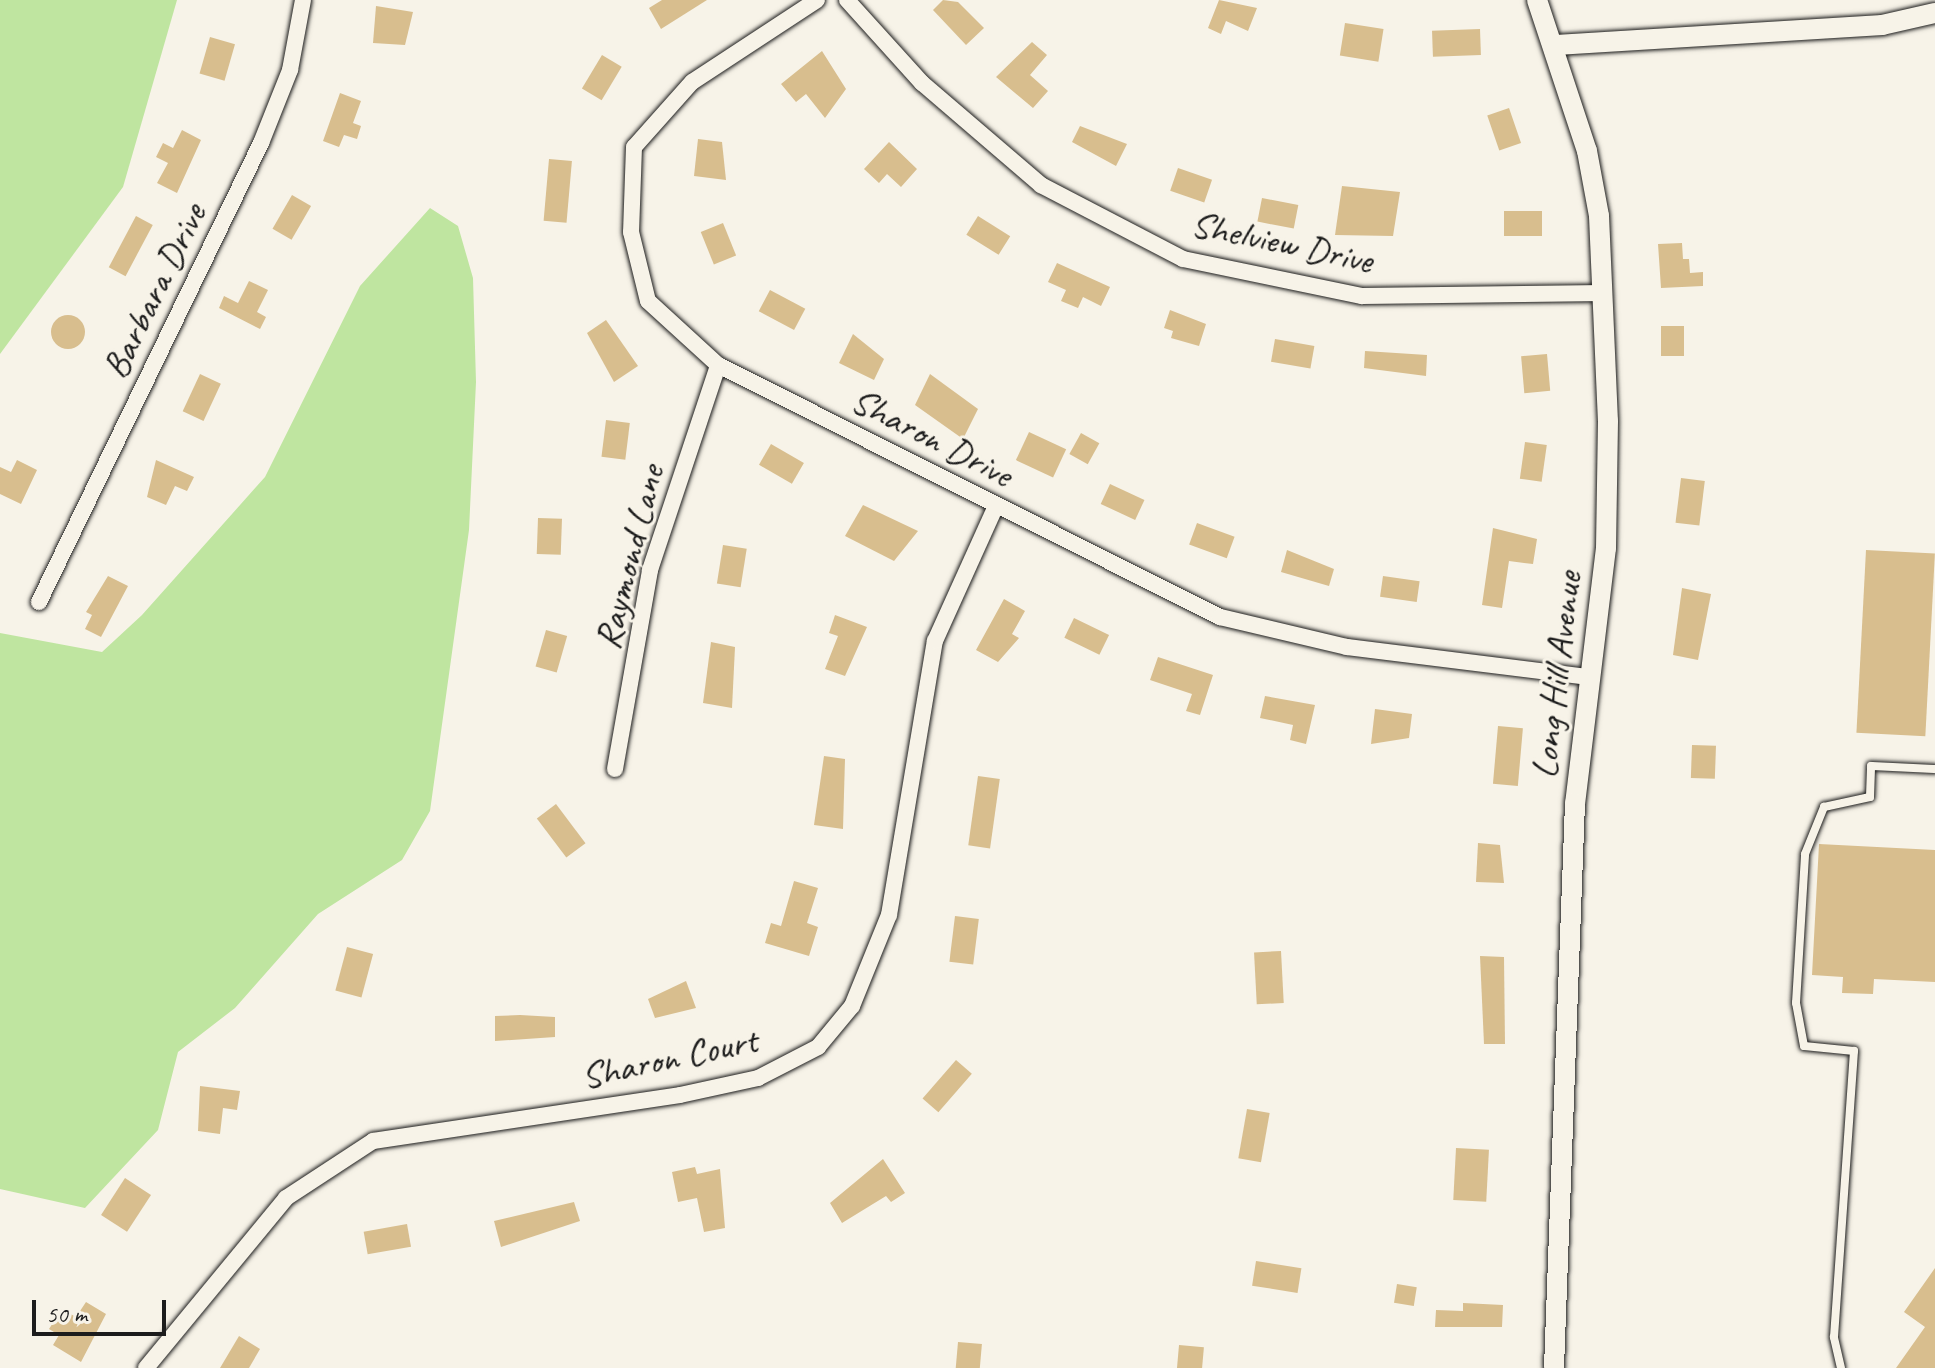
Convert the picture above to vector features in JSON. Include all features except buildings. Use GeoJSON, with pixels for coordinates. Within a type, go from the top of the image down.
{"type":"FeatureCollection","features":[{"type":"Feature","properties":{"kind":"street","name":"Barbara Drive"},"geometry":{"type":"LineString","coordinates":[[39,602],[261,143],[290,70],[303,0]]}},
{"type":"Feature","properties":{"kind":"street","name":"Sharon Drive"},"geometry":{"type":"LineString","coordinates":[[817,0],[692,82],[634,147],[631,232],[648,301],[718,365],[1220,617],[1347,647],[1587,677]]}},
{"type":"Feature","properties":{"kind":"street","name":"Shelview Drive"},"geometry":{"type":"LineString","coordinates":[[847,0],[922,83],[1041,185],[1183,259],[1362,296],[1604,293]]}},
{"type":"Feature","properties":{"kind":"street","name":"Long Hill Avenue"},"geometry":{"type":"LineString","coordinates":[[1537,0],[1556,45],[1587,151],[1604,293],[1606,548],[1587,677],[1575,803],[1554,1368]]}},
{"type":"Feature","properties":{"kind":"street"},"geometry":{"type":"LineString","coordinates":[[1556,45],[1882,25],[1935,13]]}},
{"type":"Feature","properties":{"kind":"street","name":"Raymond Lane"},"geometry":{"type":"LineString","coordinates":[[615,769],[650,570],[718,365]]}},
{"type":"Feature","properties":{"kind":"street","name":"Sharon Court"},"geometry":{"type":"LineString","coordinates":[[146,1368],[286,1198],[373,1141],[680,1095],[758,1078],[818,1047],[852,1006],[889,915],[935,641],[996,506]]}},
{"type":"Feature","properties":{"kind":"lane"},"geometry":{"type":"LineString","coordinates":[[1841,1368],[1834,1322],[1854,1051],[1804,1046],[1796,1003],[1805,854],[1824,807],[1870,797],[1871,766],[1935,769]]}},
{"type":"Feature","properties":{"kind":"green space"},"geometry":{"type":"Polygon","coordinates":[[[0,0],[177,0],[123,187],[0,354],[0,0]]]}},
{"type":"Feature","properties":{"kind":"green space"},"geometry":{"type":"Polygon","coordinates":[[[430,208],[458,226],[473,278],[476,382],[469,530],[430,811],[402,860],[318,914],[235,1008],[178,1052],[158,1130],[85,1208],[0,1189],[0,633],[102,652],[142,615],[265,477],[360,286],[430,208]]]}}]}
